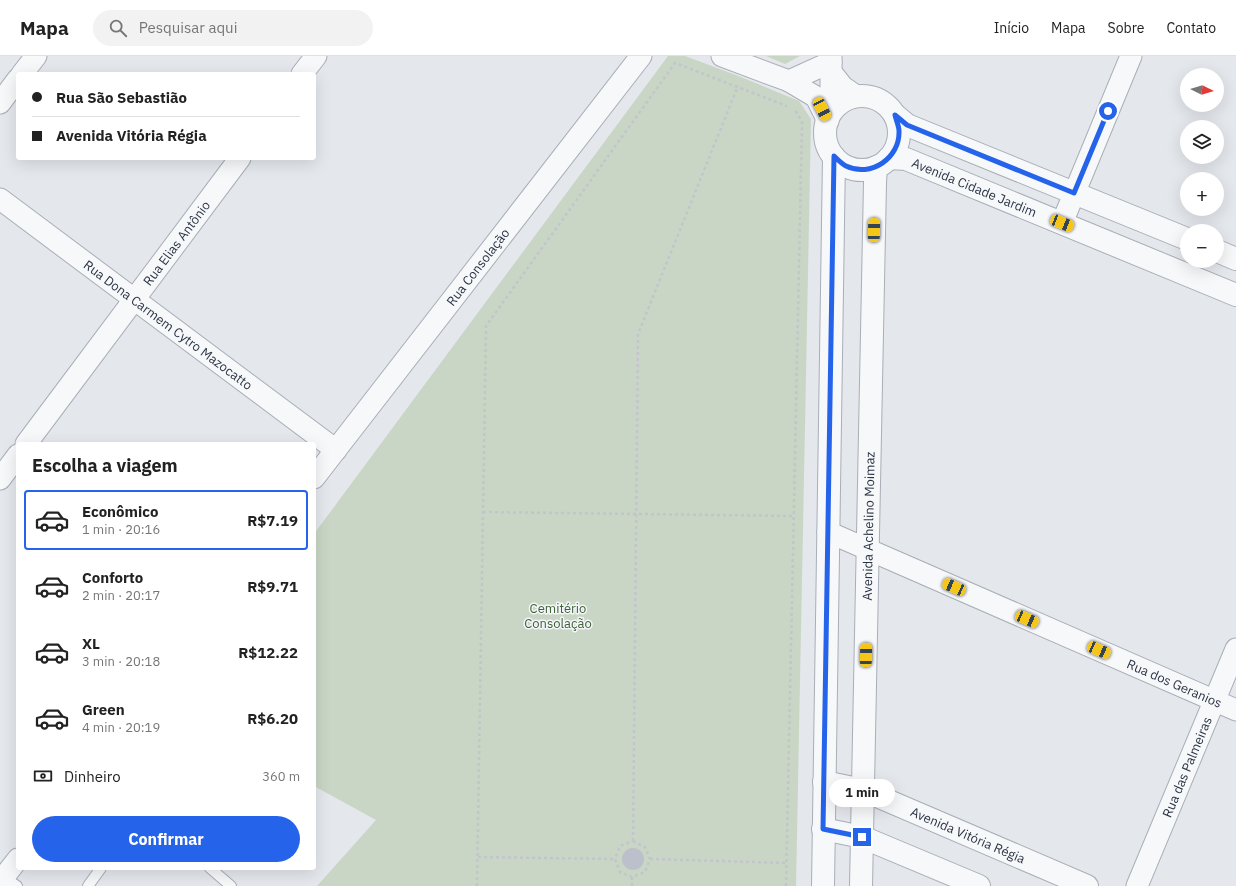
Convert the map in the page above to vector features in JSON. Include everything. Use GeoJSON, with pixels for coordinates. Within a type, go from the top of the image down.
{"type":"FeatureCollection","features":[{"type":"Feature","properties":{"kind":"street"},"geometry":{"type":"LineString","coordinates":[[24,72],[36,56]]}},
{"type":"Feature","properties":{"kind":"street"},"geometry":{"type":"LineString","coordinates":[[304,72],[316,56]]}},
{"type":"Feature","properties":{"kind":"street","name":"Rua Consolação"},"geometry":{"type":"LineString","coordinates":[[316,475],[641,56]]}},
{"type":"Feature","properties":{"kind":"street"},"geometry":{"type":"LineString","coordinates":[[722,56],[790,81],[816,97],[830,117]]}},
{"type":"Feature","properties":{"kind":"street"},"geometry":{"type":"LineString","coordinates":[[1062,223],[1131,56]]}},
{"type":"Feature","properties":{"kind":"street"},"geometry":{"type":"LineString","coordinates":[[790,81],[831,63]]}},
{"type":"Feature","properties":{"kind":"street"},"geometry":{"type":"LineString","coordinates":[[831,63],[843,87],[856,96]]}},
{"type":"Feature","properties":{"kind":"street"},"geometry":{"type":"LineString","coordinates":[[830,117],[831,63]]}},
{"type":"Feature","properties":{"kind":"street"},"geometry":{"type":"LineString","coordinates":[[0,103],[16,82]]}},
{"type":"Feature","properties":{"kind":"street"},"geometry":{"type":"LineString","coordinates":[[895,115],[899,130],[897,145],[882,163],[861,170],[846,166],[834,156],[827,143],[826,128],[830,117],[842,102],[856,96],[871,96],[885,103],[895,115],[907,125],[1180,236]]}},
{"type":"Feature","properties":{"kind":"street"},"geometry":{"type":"LineString","coordinates":[[822,886],[834,156]]}},
{"type":"Feature","properties":{"kind":"street","name":"Avenida Cidade Jardim"},"geometry":{"type":"LineString","coordinates":[[882,163],[906,159],[1236,295]]}},
{"type":"Feature","properties":{"kind":"street","name":"Rua Elias Antônio"},"geometry":{"type":"LineString","coordinates":[[27,442],[238,160]]}},
{"type":"Feature","properties":{"kind":"street","name":"Avenida Achelino Moimaz"},"geometry":{"type":"LineString","coordinates":[[861,886],[874,190],[882,163]]}},
{"type":"Feature","properties":{"kind":"street","name":"Rua Dona Carmem Cytro Mazocatto"},"geometry":{"type":"LineString","coordinates":[[0,199],[336,450]]}},
{"type":"Feature","properties":{"kind":"street"},"geometry":{"type":"LineString","coordinates":[[1224,254],[1236,259]]}},
{"type":"Feature","properties":{"kind":"street"},"geometry":{"type":"LineString","coordinates":[[0,479],[16,458]]}},
{"type":"Feature","properties":{"kind":"street","name":"Rua dos Geranios"},"geometry":{"type":"LineString","coordinates":[[828,532],[1236,710]]}},
{"type":"Feature","properties":{"kind":"street","name":"Rua das Palmeiras"},"geometry":{"type":"LineString","coordinates":[[1137,886],[1236,649]]}},
{"type":"Feature","properties":{"kind":"street","name":"Avenida Vitória Régia"},"geometry":{"type":"LineString","coordinates":[[824,782],[863,790],[1087,886]]}},
{"type":"Feature","properties":{"kind":"street"},"geometry":{"type":"LineString","coordinates":[[823,829],[862,837],[979,886]]}},
{"type":"Feature","properties":{"kind":"street"},"geometry":{"type":"LineString","coordinates":[[7,882],[16,863]]}},
{"type":"Feature","properties":{"kind":"lane"},"geometry":{"type":"LineString","coordinates":[[88,886],[100,870]]}},
{"type":"Feature","properties":{"kind":"lane"},"geometry":{"type":"LineString","coordinates":[[212,870],[231,886]]}},
{"type":"Feature","properties":{"kind":"path"},"geometry":{"type":"LineString","coordinates":[[477,886],[486,326],[675,64],[787,106]]}},
{"type":"Feature","properties":{"kind":"path"},"geometry":{"type":"LineString","coordinates":[[633,841],[638,334],[746,65]]}},
{"type":"Feature","properties":{"kind":"path"},"geometry":{"type":"LineString","coordinates":[[786,886],[802,122],[794,108]]}},
{"type":"Feature","properties":{"kind":"path"},"geometry":{"type":"LineString","coordinates":[[483,512],[794,516]]}},
{"type":"Feature","properties":{"kind":"path"},"geometry":{"type":"LineString","coordinates":[[633,841],[646,847],[650,859],[645,872],[632,877],[620,872],[615,859],[620,846],[633,841]]}},
{"type":"Feature","properties":{"kind":"path"},"geometry":{"type":"LineString","coordinates":[[478,857],[615,859]]}},
{"type":"Feature","properties":{"kind":"path"},"geometry":{"type":"LineString","coordinates":[[650,859],[786,864]]}},
{"type":"Feature","properties":{"kind":"path"},"geometry":{"type":"LineString","coordinates":[[632,877],[632,886]]}},
{"type":"Feature","properties":{"kind":"green space","name":"Cemitério Consolação"},"geometry":{"type":"Polygon","coordinates":[[[668,56],[685,56],[799,101],[811,119],[796,886],[317,886],[376,820],[316,787],[316,531],[668,56]]]}},
{"type":"Feature","properties":{"kind":"green space"},"geometry":{"type":"Polygon","coordinates":[[[766,56],[800,56],[785,64],[766,56]]]}},
{"type":"Feature","properties":{"kind":"building"},"geometry":{"type":"Polygon","coordinates":[[[633,848],[641,851],[644,859],[641,867],[633,870],[625,867],[622,859],[625,851],[633,848]]]}},
{"type":"Feature","properties":{"kind":"route"},"geometry":{"type":"LineString","coordinates":[[862,837],[823,829],[834,156],[846,166],[861,170],[876,167],[889,158],[897,145],[899,130],[895,115],[907,125],[1074,193],[1108,111]]}}]}
